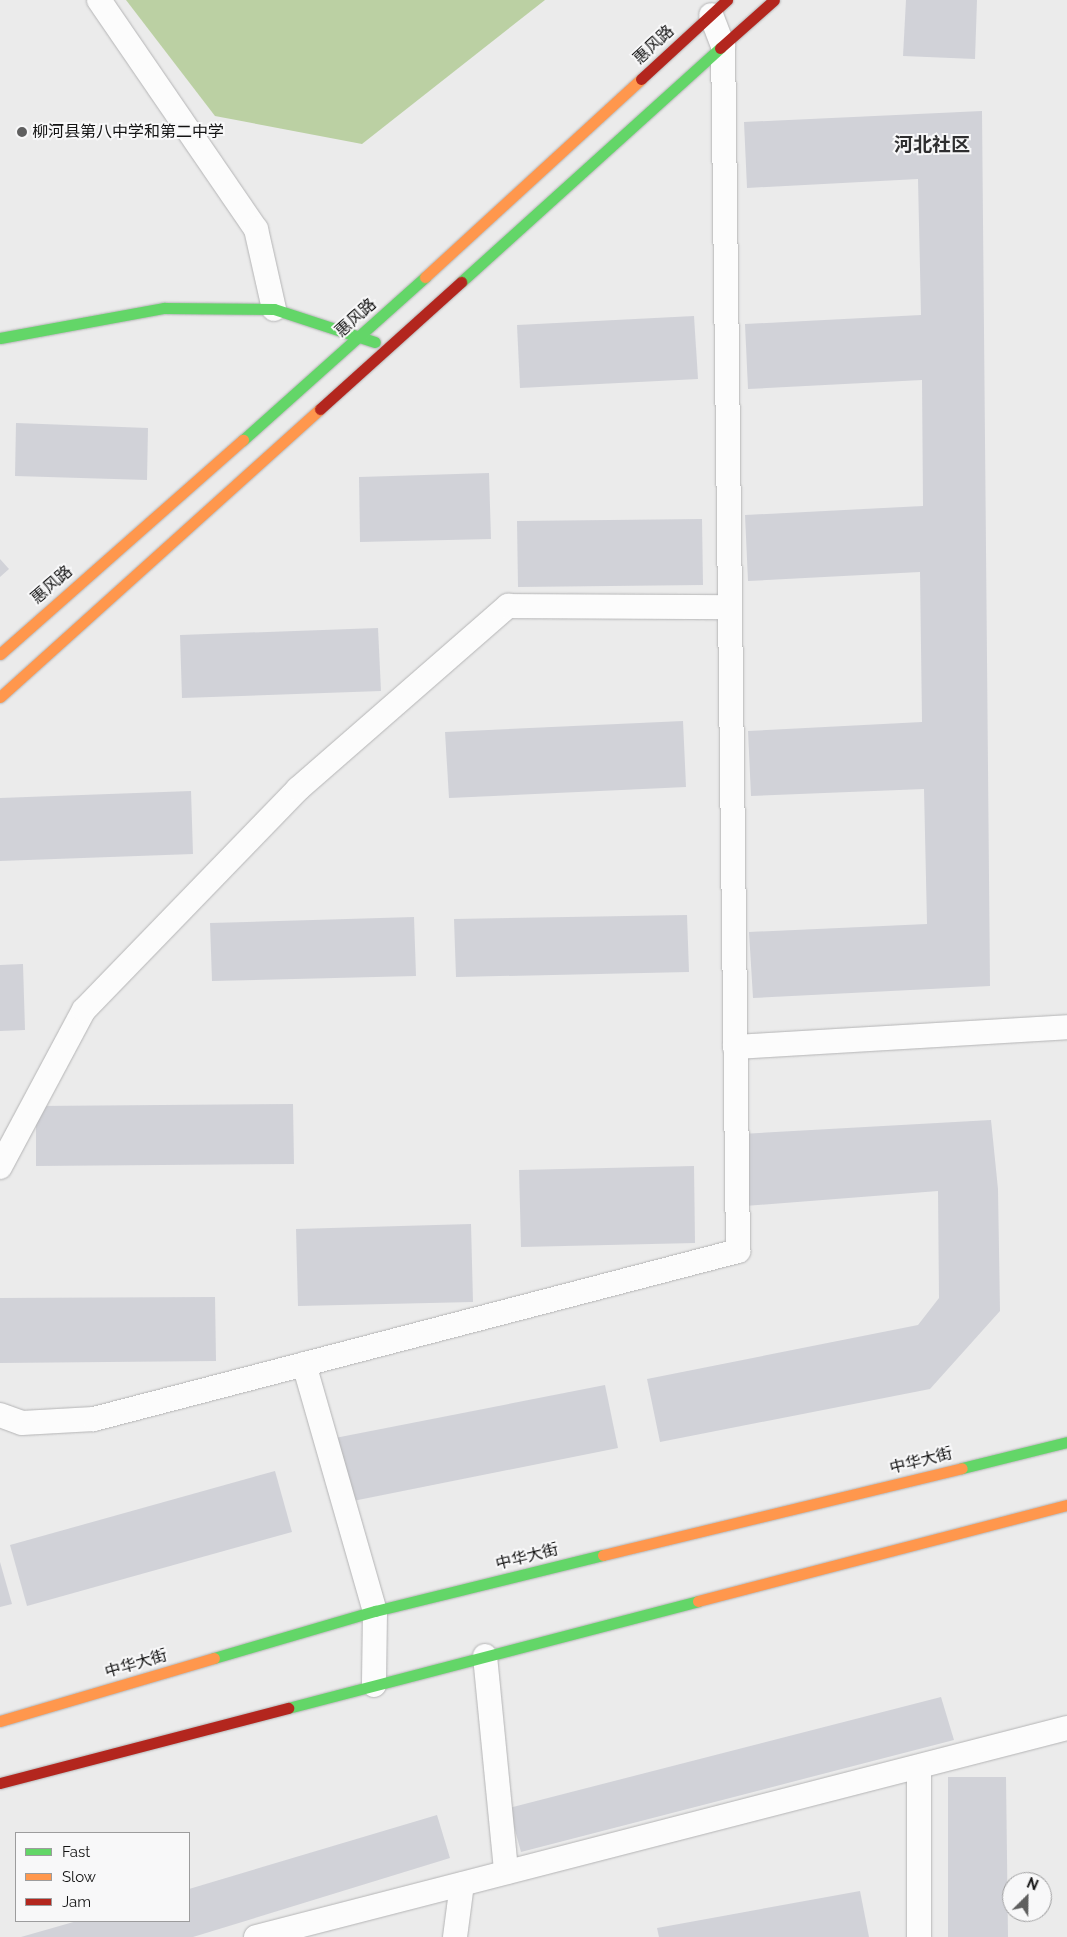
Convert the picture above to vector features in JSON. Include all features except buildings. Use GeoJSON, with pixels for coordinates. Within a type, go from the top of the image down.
{"type":"FeatureCollection","features":[{"type":"Feature","properties":{"kind":"street"},"geometry":{"type":"LineString","coordinates":[[99,0],[256,229],[274,309]]}},
{"type":"Feature","properties":{"kind":"street"},"geometry":{"type":"LineString","coordinates":[[0,697],[386,346],[774,0]]}},
{"type":"Feature","properties":{"kind":"street"},"geometry":{"type":"LineString","coordinates":[[0,1415],[22,1423],[94,1419],[738,1251],[728,607],[723,46],[719,7]]}},
{"type":"Feature","properties":{"kind":"street","name":"惠风路"},"geometry":{"type":"LineString","coordinates":[[0,654],[359,338],[719,7]]}},
{"type":"Feature","properties":{"kind":"street"},"geometry":{"type":"LineString","coordinates":[[0,338],[164,308],[274,309],[386,346]]}},
{"type":"Feature","properties":{"kind":"street"},"geometry":{"type":"LineString","coordinates":[[0,1168],[84,1010],[298,789],[508,606],[728,607]]}},
{"type":"Feature","properties":{"kind":"street"},"geometry":{"type":"LineString","coordinates":[[735,1048],[1067,1027]]}},
{"type":"Feature","properties":{"kind":"street"},"geometry":{"type":"LineString","coordinates":[[304,1364],[375,1611],[374,1685]]}},
{"type":"Feature","properties":{"kind":"street","name":"中华大街"},"geometry":{"type":"LineString","coordinates":[[0,1721],[375,1611],[1067,1442]]}},
{"type":"Feature","properties":{"kind":"street"},"geometry":{"type":"LineString","coordinates":[[0,1783],[1067,1505]]}},
{"type":"Feature","properties":{"kind":"street"},"geometry":{"type":"LineString","coordinates":[[485,1656],[506,1872]]}},
{"type":"Feature","properties":{"kind":"street"},"geometry":{"type":"LineString","coordinates":[[256,1937],[1067,1728]]}},
{"type":"Feature","properties":{"kind":"street"},"geometry":{"type":"LineString","coordinates":[[919,1767],[919,1937]]}},
{"type":"Feature","properties":{"kind":"street"},"geometry":{"type":"LineString","coordinates":[[455,1937],[462,1884]]}},
{"type":"Feature","properties":{"kind":"green space"},"geometry":{"type":"Polygon","coordinates":[[[126,0],[545,0],[362,144],[215,116],[126,0]]]}},
{"type":"Feature","properties":{"kind":"traffic: fast"},"geometry":{"type":"LineString","coordinates":[[461,282],[720,48]]}},
{"type":"Feature","properties":{"kind":"traffic: fast"},"geometry":{"type":"LineString","coordinates":[[243,440],[425,277]]}},
{"type":"Feature","properties":{"kind":"traffic: fast"},"geometry":{"type":"LineString","coordinates":[[0,338],[164,308],[274,309],[375,342]]}},
{"type":"Feature","properties":{"kind":"traffic: fast"},"geometry":{"type":"LineString","coordinates":[[962,1468],[1067,1442]]}},
{"type":"Feature","properties":{"kind":"traffic: fast"},"geometry":{"type":"LineString","coordinates":[[214,1658],[375,1611],[603,1555]]}},
{"type":"Feature","properties":{"kind":"traffic: fast"},"geometry":{"type":"LineString","coordinates":[[288,1708],[698,1601]]}},
{"type":"Feature","properties":{"kind":"traffic: slow"},"geometry":{"type":"LineString","coordinates":[[425,277],[641,79]]}},
{"type":"Feature","properties":{"kind":"traffic: slow"},"geometry":{"type":"LineString","coordinates":[[0,697],[320,409]]}},
{"type":"Feature","properties":{"kind":"traffic: slow"},"geometry":{"type":"LineString","coordinates":[[0,654],[243,440]]}},
{"type":"Feature","properties":{"kind":"traffic: slow"},"geometry":{"type":"LineString","coordinates":[[603,1555],[962,1468]]}},
{"type":"Feature","properties":{"kind":"traffic: slow"},"geometry":{"type":"LineString","coordinates":[[698,1601],[1067,1505]]}},
{"type":"Feature","properties":{"kind":"traffic: slow"},"geometry":{"type":"LineString","coordinates":[[0,1721],[214,1658]]}},
{"type":"Feature","properties":{"kind":"traffic: jam"},"geometry":{"type":"LineString","coordinates":[[641,79],[727,0]]}},
{"type":"Feature","properties":{"kind":"traffic: jam"},"geometry":{"type":"LineString","coordinates":[[720,48],[774,0]]}},
{"type":"Feature","properties":{"kind":"traffic: jam"},"geometry":{"type":"LineString","coordinates":[[320,409],[461,282]]}},
{"type":"Feature","properties":{"kind":"traffic: jam"},"geometry":{"type":"LineString","coordinates":[[0,1783],[288,1708]]}},
{"type":"Feature","properties":{"kind":"place","name":"柳河县第八中学和第二中学"},"geometry":{"type":"Point","coordinates":[22,132]}},
{"type":"Feature","properties":{"kind":"district","name":"河北社区"},"geometry":{"type":"Point","coordinates":[932,145]}}]}
